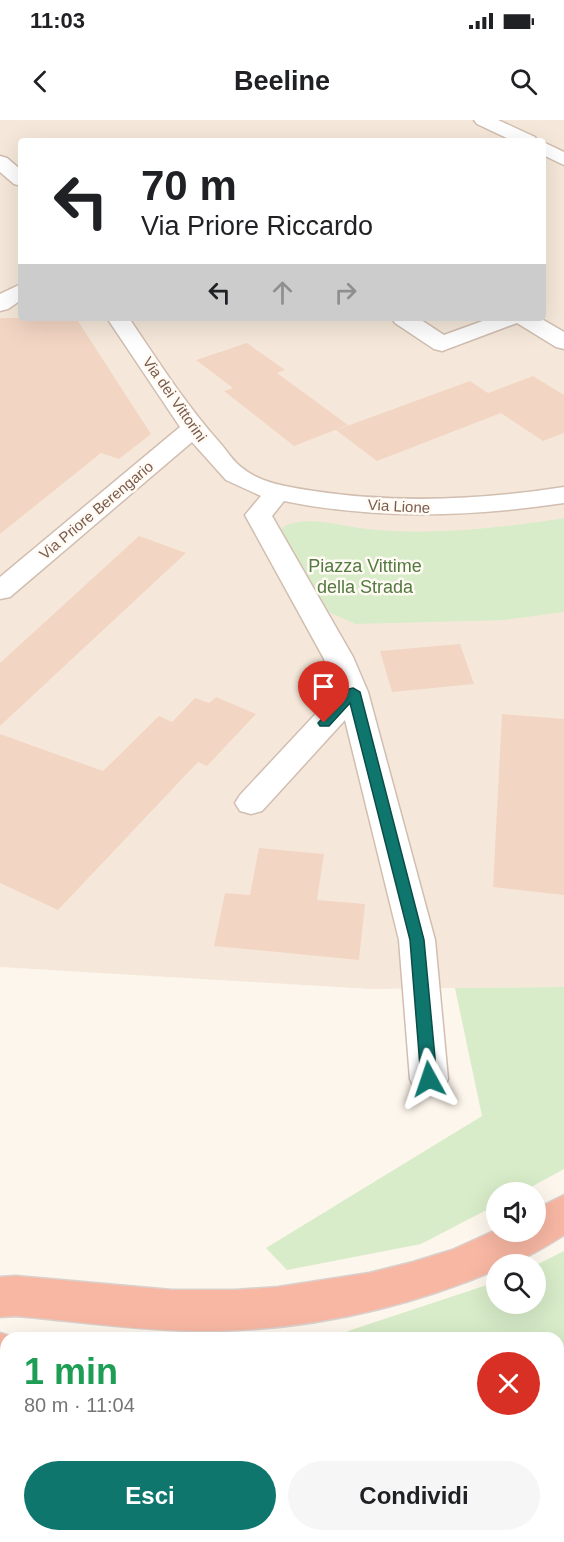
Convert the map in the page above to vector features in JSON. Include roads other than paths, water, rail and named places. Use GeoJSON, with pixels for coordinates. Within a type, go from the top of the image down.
{"type":"FeatureCollection","features":[{"type":"Feature","properties":{"kind":"highway"},"geometry":{"type":"LineString","coordinates":[[546,1224],[564,1213]]}},
{"type":"Feature","properties":{"kind":"highway"},"geometry":{"type":"LineString","coordinates":[[0,1298],[16,1296],[193,1311],[319,1302],[392,1288],[459,1267],[511,1242]]}},
{"type":"Feature","properties":{"kind":"street"},"geometry":{"type":"LineString","coordinates":[[483,120],[520,138]]}},
{"type":"Feature","properties":{"kind":"street"},"geometry":{"type":"LineString","coordinates":[[546,146],[564,143]]}},
{"type":"Feature","properties":{"kind":"street"},"geometry":{"type":"LineString","coordinates":[[546,149],[564,159]]}},
{"type":"Feature","properties":{"kind":"street"},"geometry":{"type":"LineString","coordinates":[[0,162],[18,177]]}},
{"type":"Feature","properties":{"kind":"street"},"geometry":{"type":"LineString","coordinates":[[0,304],[18,292]]}},
{"type":"Feature","properties":{"kind":"street","name":"Via dei Vittorini"},"geometry":{"type":"LineString","coordinates":[[120,321],[192,429],[236,477]]}},
{"type":"Feature","properties":{"kind":"street"},"geometry":{"type":"LineString","coordinates":[[408,321],[442,344],[503,321]]}},
{"type":"Feature","properties":{"kind":"street"},"geometry":{"type":"LineString","coordinates":[[456,321],[473,332]]}},
{"type":"Feature","properties":{"kind":"street"},"geometry":{"type":"LineString","coordinates":[[529,321],[564,342]]}},
{"type":"Feature","properties":{"kind":"street","name":"Via Priore Berengario"},"geometry":{"type":"LineString","coordinates":[[0,591],[192,429]]}},
{"type":"Feature","properties":{"kind":"street","name":"Via Lione"},"geometry":{"type":"LineString","coordinates":[[236,477],[277,493],[325,502],[411,509],[516,503],[564,495]]}},
{"type":"Feature","properties":{"kind":"street"},"geometry":{"type":"LineString","coordinates":[[277,493],[258,515],[338,657],[353,692],[417,940],[429,1079]]}},
{"type":"Feature","properties":{"kind":"street"},"geometry":{"type":"LineString","coordinates":[[251,803],[353,692]]}},
{"type":"Feature","properties":{"kind":"park label","name":"Piazza Vittime della Strada"},"geometry":{"type":"Point","coordinates":[365,576]}}]}
